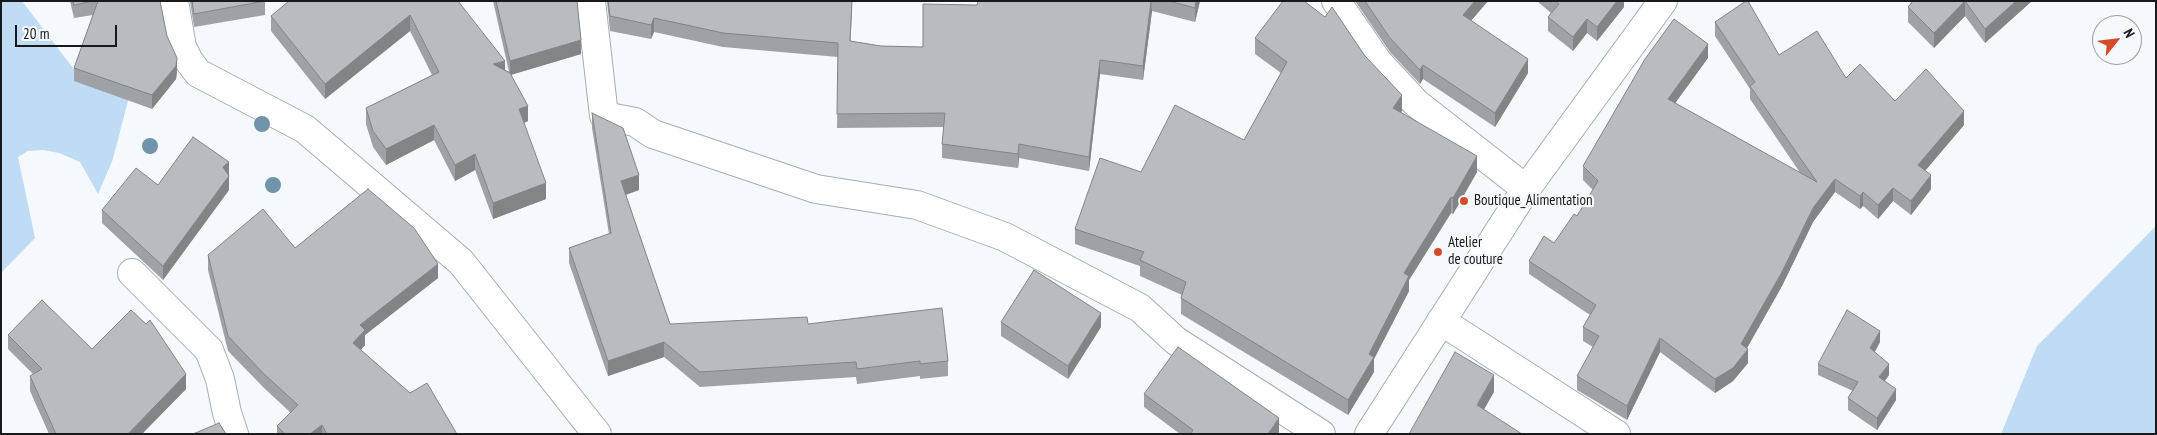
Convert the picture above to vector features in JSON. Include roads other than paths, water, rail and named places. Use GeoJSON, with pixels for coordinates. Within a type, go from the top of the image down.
{"type":"FeatureCollection","features":[{"type":"Feature","properties":{"kind":"street"},"geometry":{"type":"LineString","coordinates":[[174,1],[182,47],[188,61],[198,73],[305,129],[462,262],[597,434]]}},
{"type":"Feature","properties":{"kind":"street"},"geometry":{"type":"LineString","coordinates":[[592,1],[604,116],[635,122],[654,134],[816,189],[917,204],[1004,237],[1140,308],[1176,341],[1321,434]]}},
{"type":"Feature","properties":{"kind":"street"},"geometry":{"type":"LineString","coordinates":[[1336,1],[1378,62],[1416,103],[1526,189]]}},
{"type":"Feature","properties":{"kind":"street"},"geometry":{"type":"LineString","coordinates":[[1369,434],[1526,189],[1663,1]]}},
{"type":"Feature","properties":{"kind":"street"},"geometry":{"type":"LineString","coordinates":[[132,273],[209,350],[220,379],[234,434]]}},
{"type":"Feature","properties":{"kind":"street"},"geometry":{"type":"LineString","coordinates":[[1441,321],[1616,434]]}},
{"type":"Feature","properties":{"kind":"place","name":"Boutique_Alimentation"},"geometry":{"type":"Point","coordinates":[1464,201]}},
{"type":"Feature","properties":{"kind":"place","name":"Atelier de couture"},"geometry":{"type":"Point","coordinates":[1438,252]}}]}
